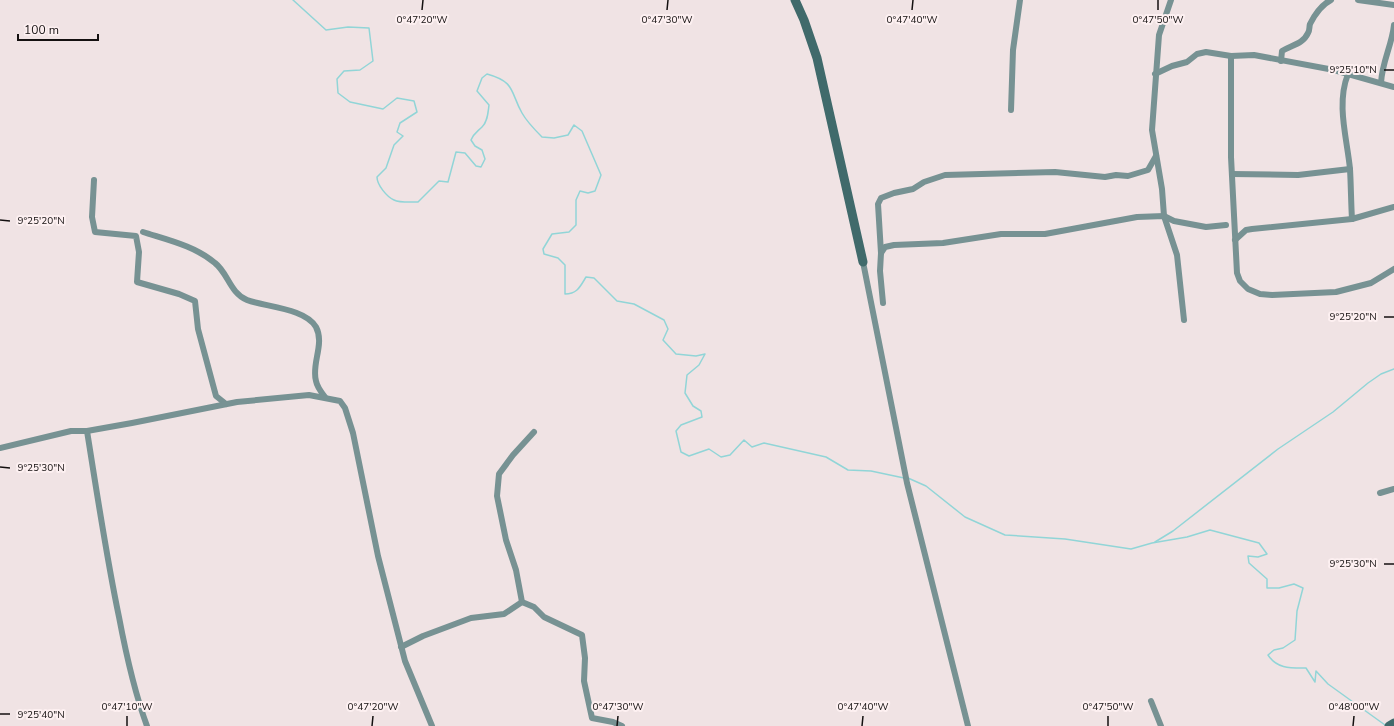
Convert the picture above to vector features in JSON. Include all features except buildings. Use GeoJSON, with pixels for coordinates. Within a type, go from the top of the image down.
{"type":"FeatureCollection","features":[{"type":"Feature","properties":{"kind":"street"},"geometry":{"type":"LineString","coordinates":[[795,0],[804,20],[817,58],[863,263],[907,483],[968,726]]}},
{"type":"Feature","properties":{"kind":"street"},"geometry":{"type":"LineString","coordinates":[[1011,110],[1013,50],[1020,0]]}},
{"type":"Feature","properties":{"kind":"street"},"geometry":{"type":"LineString","coordinates":[[1171,0],[1159,35],[1152,130],[1162,189],[1164,216],[1177,255],[1184,320]]}},
{"type":"Feature","properties":{"kind":"street"},"geometry":{"type":"LineString","coordinates":[[1281,61],[1282,51],[1290,46],[1299,44],[1308,33],[1310,25],[1319,8],[1331,0]]}},
{"type":"Feature","properties":{"kind":"street"},"geometry":{"type":"LineString","coordinates":[[1358,0],[1394,5]]}},
{"type":"Feature","properties":{"kind":"street"},"geometry":{"type":"LineString","coordinates":[[1381,83],[1384,60],[1391,43],[1394,25]]}},
{"type":"Feature","properties":{"kind":"street"},"geometry":{"type":"LineString","coordinates":[[1155,74],[1172,66],[1187,62],[1201,52],[1230,56],[1254,55],[1334,70],[1394,87]]}},
{"type":"Feature","properties":{"kind":"street"},"geometry":{"type":"LineString","coordinates":[[1230,56],[1232,174],[1237,273],[1240,281],[1248,288],[1260,294],[1336,292],[1371,283],[1394,269]]}},
{"type":"Feature","properties":{"kind":"street"},"geometry":{"type":"LineString","coordinates":[[1348,74],[1343,87],[1342,107],[1350,169],[1352,219]]}},
{"type":"Feature","properties":{"kind":"street"},"geometry":{"type":"LineString","coordinates":[[883,303],[880,271],[881,253],[878,204],[882,198],[894,193],[913,189],[945,175],[1055,172],[1105,177],[1116,175],[1128,176],[1148,170],[1156,156]]}},
{"type":"Feature","properties":{"kind":"street"},"geometry":{"type":"LineString","coordinates":[[1232,174],[1298,175],[1350,169]]}},
{"type":"Feature","properties":{"kind":"street"},"geometry":{"type":"LineString","coordinates":[[94,180],[92,217],[95,232],[136,236],[139,252],[137,282],[179,294],[194,301],[198,329],[216,396],[226,404]]}},
{"type":"Feature","properties":{"kind":"street"},"geometry":{"type":"LineString","coordinates":[[1235,240],[1246,230],[1352,219],[1394,207]]}},
{"type":"Feature","properties":{"kind":"street"},"geometry":{"type":"LineString","coordinates":[[881,253],[885,247],[894,245],[943,243],[1001,234],[1046,234],[1137,217],[1164,216],[1174,221],[1206,228],[1226,225]]}},
{"type":"Feature","properties":{"kind":"street"},"geometry":{"type":"LineString","coordinates":[[143,232],[195,250],[216,264],[230,285],[245,299],[289,310],[313,323],[317,328],[319,339],[316,380],[325,397]]}},
{"type":"Feature","properties":{"kind":"street"},"geometry":{"type":"LineString","coordinates":[[0,448],[71,431],[87,431],[226,404],[286,396],[309,395],[325,397],[340,402],[343,404],[353,433],[378,556],[401,647],[418,696],[432,726]]}},
{"type":"Feature","properties":{"kind":"street"},"geometry":{"type":"LineString","coordinates":[[87,431],[110,574],[127,657],[139,704],[148,726]]}},
{"type":"Feature","properties":{"kind":"street"},"geometry":{"type":"LineString","coordinates":[[522,602],[516,570],[506,540],[497,496],[499,474],[513,455],[534,432]]}},
{"type":"Feature","properties":{"kind":"street"},"geometry":{"type":"LineString","coordinates":[[1380,493],[1394,489]]}},
{"type":"Feature","properties":{"kind":"street"},"geometry":{"type":"LineString","coordinates":[[401,647],[424,636],[471,618],[504,614],[522,602]]}},
{"type":"Feature","properties":{"kind":"street"},"geometry":{"type":"LineString","coordinates":[[522,602],[534,607],[544,617],[582,635],[586,658],[584,681],[592,718],[613,722],[622,726]]}},
{"type":"Feature","properties":{"kind":"street"},"geometry":{"type":"LineString","coordinates":[[1151,701],[1161,726]]}},
{"type":"Feature","properties":{"kind":"waterway"},"geometry":{"type":"LineString","coordinates":[[293,0],[326,30],[348,27],[369,28],[373,61],[360,70],[344,71],[337,79],[338,93],[350,102],[383,109],[397,98],[414,101],[417,112],[400,123],[397,132],[403,136],[394,145],[386,168],[377,177],[377,180],[383,190],[388,196],[396,201],[418,202],[439,181],[448,182],[456,152],[465,153],[476,166],[481,167],[485,159],[482,150],[475,146],[471,140],[474,134],[484,125],[487,116],[489,105],[477,91],[482,78],[487,74],[508,84],[524,116],[542,137],[554,138],[568,135],[574,125],[582,131],[601,175],[595,191],[588,193],[580,191],[576,200],[576,225],[569,232],[552,234],[543,249],[544,254],[558,258],[565,265],[565,294],[572,293],[580,287],[586,277],[594,278],[617,301],[634,304],[664,320],[668,329],[663,340],[676,354],[696,356],[705,354],[699,365],[687,375],[685,393],[693,406],[701,411],[702,417],[681,425],[676,431],[681,452],[689,456],[709,449],[721,457],[730,455],[744,440],[752,447],[764,443],[826,457],[848,470],[871,471],[904,478]]}},
{"type":"Feature","properties":{"kind":"waterway"},"geometry":{"type":"LineString","coordinates":[[1155,542],[1173,531],[1278,449],[1333,412],[1368,383],[1381,374],[1394,369]]}},
{"type":"Feature","properties":{"kind":"waterway"},"geometry":{"type":"LineString","coordinates":[[908,478],[926,486],[965,517],[1005,535],[1065,539],[1131,549],[1152,543],[1187,537],[1210,530],[1259,543],[1267,554],[1258,557],[1248,556],[1249,563],[1267,579],[1267,588],[1279,588],[1294,584],[1303,588],[1297,611],[1295,640],[1283,648],[1274,650],[1268,655],[1276,663],[1285,667],[1306,668],[1315,682],[1316,671],[1328,684],[1385,725]]}}]}
